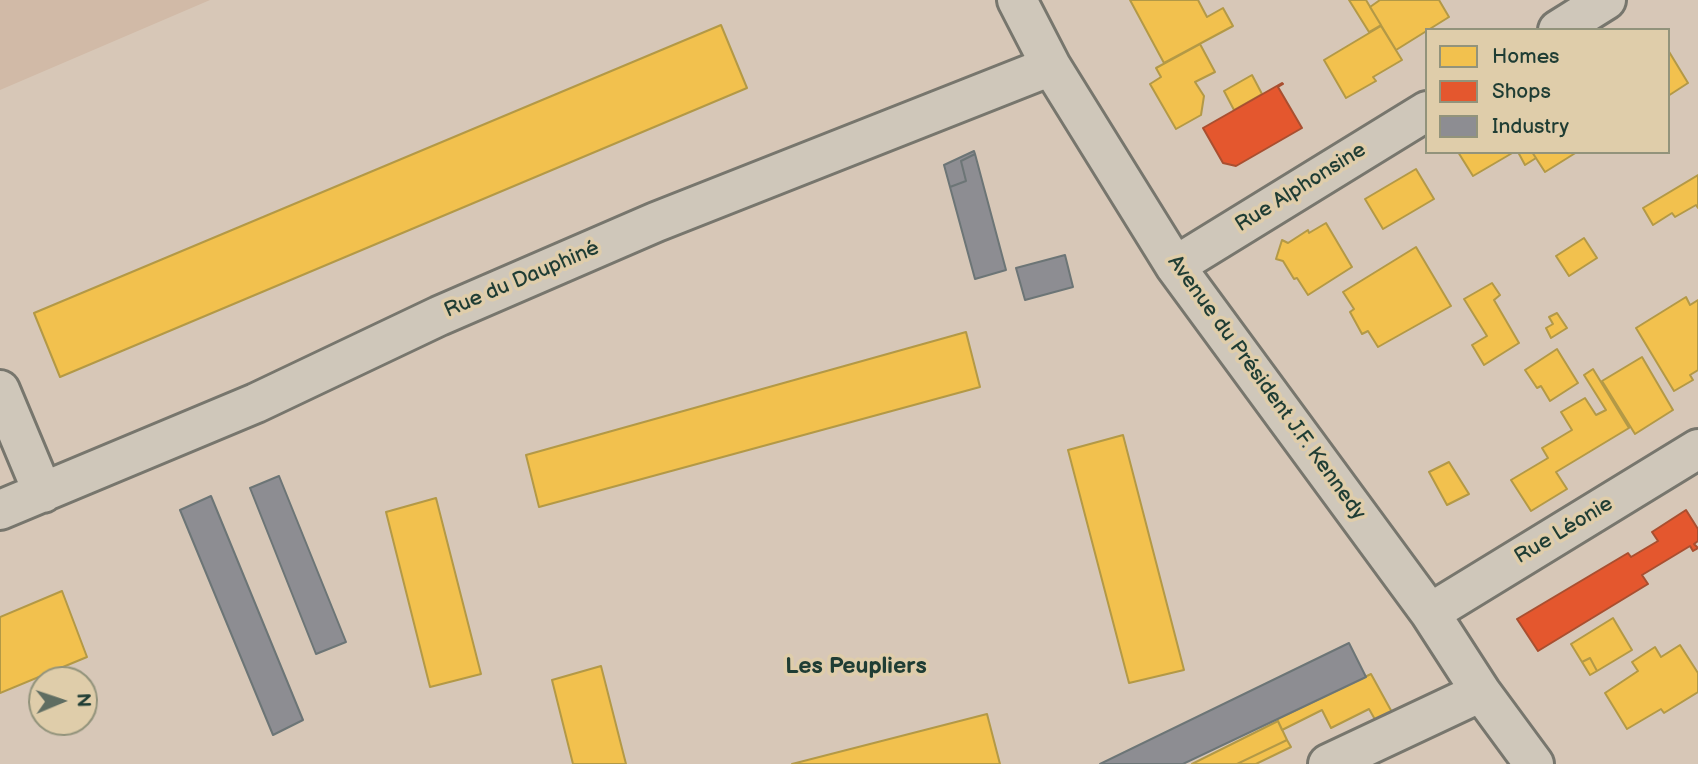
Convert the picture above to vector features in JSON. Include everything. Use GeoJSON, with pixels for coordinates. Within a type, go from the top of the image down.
{"type":"FeatureCollection","features":[{"type":"Feature","properties":{"kind":"street","name":"Avenue du Président J.F. Kennedy"},"geometry":{"type":"LineString","coordinates":[[1017,0],[1051,66],[1175,266],[1430,613],[1481,692],[1534,764]]}},
{"type":"Feature","properties":{"kind":"street"},"geometry":{"type":"LineString","coordinates":[[1561,28],[1606,0]]}},
{"type":"Feature","properties":{"kind":"street","name":"Rue du Dauphiné"},"geometry":{"type":"LineString","coordinates":[[0,510],[256,403],[439,316],[656,222],[1051,66]]}},
{"type":"Feature","properties":{"kind":"street","name":"Rue Alphonsine"},"geometry":{"type":"LineString","coordinates":[[1175,266],[1425,112]]}},
{"type":"Feature","properties":{"kind":"street"},"geometry":{"type":"LineString","coordinates":[[0,390],[43,493]]}},
{"type":"Feature","properties":{"kind":"street","name":"Rue Léonie"},"geometry":{"type":"LineString","coordinates":[[1430,613],[1698,449]]}},
{"type":"Feature","properties":{"kind":"street"},"geometry":{"type":"LineString","coordinates":[[1328,764],[1481,692]]}},
{"type":"Feature","properties":{"kind":"shaded area"},"geometry":{"type":"Polygon","coordinates":[[[0,0],[210,0],[0,90],[0,0]]]}},
{"type":"Feature","properties":{"kind":"building: Homes"},"geometry":{"type":"Polygon","coordinates":[[[1130,0],[1198,0],[1207,17],[1223,8],[1233,26],[1164,63],[1130,0]]]}},
{"type":"Feature","properties":{"kind":"building: Homes"},"geometry":{"type":"Polygon","coordinates":[[[1349,0],[1366,0],[1381,25],[1369,32],[1349,0]]]}},
{"type":"Feature","properties":{"kind":"building: Homes"},"geometry":{"type":"Polygon","coordinates":[[[1380,0],[1439,0],[1449,17],[1431,28],[1425,28],[1425,32],[1396,50],[1370,7],[1380,0]]]}},
{"type":"Feature","properties":{"kind":"building: Homes"},"geometry":{"type":"Polygon","coordinates":[[[721,25],[747,88],[60,377],[34,313],[721,25]]]}},
{"type":"Feature","properties":{"kind":"building: Homes"},"geometry":{"type":"Polygon","coordinates":[[[1381,26],[1402,60],[1373,77],[1376,81],[1346,98],[1324,60],[1381,26]]]}},
{"type":"Feature","properties":{"kind":"building: Homes"},"geometry":{"type":"Polygon","coordinates":[[[1200,44],[1215,72],[1195,82],[1204,96],[1201,115],[1176,129],[1150,84],[1161,77],[1156,68],[1200,44]]]}},
{"type":"Feature","properties":{"kind":"building: Homes"},"geometry":{"type":"Polygon","coordinates":[[[1670,53],[1688,83],[1670,95],[1670,53]]]}},
{"type":"Feature","properties":{"kind":"building: Homes"},"geometry":{"type":"Polygon","coordinates":[[[1252,75],[1262,94],[1234,110],[1224,91],[1252,75]]]}},
{"type":"Feature","properties":{"kind":"building: Homes"},"geometry":{"type":"Polygon","coordinates":[[[1459,154],[1511,154],[1473,176],[1459,154]]]}},
{"type":"Feature","properties":{"kind":"building: Homes"},"geometry":{"type":"Polygon","coordinates":[[[1519,154],[1533,154],[1536,158],[1525,165],[1519,154]]]}},
{"type":"Feature","properties":{"kind":"building: Homes"},"geometry":{"type":"Polygon","coordinates":[[[1533,154],[1574,154],[1545,172],[1533,154]]]}},
{"type":"Feature","properties":{"kind":"building: Homes"},"geometry":{"type":"Polygon","coordinates":[[[1416,169],[1434,199],[1383,229],[1365,199],[1416,169]]]}},
{"type":"Feature","properties":{"kind":"building: Homes"},"geometry":{"type":"Polygon","coordinates":[[[1698,175],[1698,208],[1696,205],[1675,217],[1672,213],[1653,225],[1643,208],[1698,175]]]}},
{"type":"Feature","properties":{"kind":"building: Homes"},"geometry":{"type":"Polygon","coordinates":[[[1326,223],[1352,267],[1308,295],[1283,261],[1276,259],[1282,240],[1288,243],[1308,230],[1309,233],[1326,223]]]}},
{"type":"Feature","properties":{"kind":"building: Homes"},"geometry":{"type":"Polygon","coordinates":[[[1584,238],[1597,258],[1569,276],[1556,256],[1584,238]]]}},
{"type":"Feature","properties":{"kind":"building: Homes"},"geometry":{"type":"Polygon","coordinates":[[[1416,247],[1451,306],[1378,347],[1368,331],[1362,334],[1350,312],[1354,309],[1343,292],[1416,247]]]}},
{"type":"Feature","properties":{"kind":"building: Homes"},"geometry":{"type":"Polygon","coordinates":[[[1492,283],[1500,295],[1494,300],[1519,343],[1484,365],[1472,345],[1487,336],[1464,299],[1492,283]]]}},
{"type":"Feature","properties":{"kind":"building: Homes"},"geometry":{"type":"Polygon","coordinates":[[[1686,297],[1690,305],[1698,300],[1698,370],[1690,375],[1693,380],[1674,391],[1636,328],[1686,297]]]}},
{"type":"Feature","properties":{"kind":"building: Homes"},"geometry":{"type":"Polygon","coordinates":[[[1557,313],[1567,328],[1551,338],[1546,328],[1553,324],[1549,317],[1557,313]]]}},
{"type":"Feature","properties":{"kind":"building: Homes"},"geometry":{"type":"Polygon","coordinates":[[[966,332],[980,387],[539,507],[526,455],[966,332]]]}},
{"type":"Feature","properties":{"kind":"building: Homes"},"geometry":{"type":"Polygon","coordinates":[[[1557,349],[1578,383],[1550,401],[1541,386],[1537,388],[1525,370],[1557,349]]]}},
{"type":"Feature","properties":{"kind":"building: Homes"},"geometry":{"type":"Polygon","coordinates":[[[1642,357],[1673,410],[1635,434],[1602,381],[1642,357]]]}},
{"type":"Feature","properties":{"kind":"building: Homes"},"geometry":{"type":"Polygon","coordinates":[[[1593,369],[1629,428],[1556,472],[1567,489],[1531,511],[1511,480],[1548,458],[1542,448],[1572,430],[1561,412],[1585,398],[1596,415],[1606,410],[1584,375],[1593,369]]]}},
{"type":"Feature","properties":{"kind":"building: Homes"},"geometry":{"type":"Polygon","coordinates":[[[1123,435],[1184,670],[1129,683],[1068,450],[1123,435]]]}},
{"type":"Feature","properties":{"kind":"building: Homes"},"geometry":{"type":"Polygon","coordinates":[[[1449,462],[1469,494],[1447,505],[1429,472],[1449,462]]]}},
{"type":"Feature","properties":{"kind":"building: Homes"},"geometry":{"type":"Polygon","coordinates":[[[436,498],[481,674],[430,687],[386,512],[436,498]]]}},
{"type":"Feature","properties":{"kind":"building: Homes"},"geometry":{"type":"Polygon","coordinates":[[[62,591],[87,657],[65,666],[28,666],[28,681],[0,693],[0,617],[62,591]]]}},
{"type":"Feature","properties":{"kind":"building: Homes"},"geometry":{"type":"Polygon","coordinates":[[[1613,618],[1632,650],[1597,671],[1590,658],[1582,662],[1571,644],[1613,618]]]}},
{"type":"Feature","properties":{"kind":"building: Homes"},"geometry":{"type":"Polygon","coordinates":[[[1680,645],[1698,673],[1698,692],[1664,713],[1661,709],[1627,729],[1605,693],[1638,671],[1632,662],[1655,647],[1661,657],[1680,645]]]}},
{"type":"Feature","properties":{"kind":"building: Homes"},"geometry":{"type":"Polygon","coordinates":[[[1590,658],[1597,671],[1590,675],[1582,662],[1590,658]]]}},
{"type":"Feature","properties":{"kind":"building: Homes"},"geometry":{"type":"Polygon","coordinates":[[[601,666],[626,764],[573,764],[552,680],[601,666]]]}},
{"type":"Feature","properties":{"kind":"building: Homes"},"geometry":{"type":"Polygon","coordinates":[[[1371,674],[1393,714],[1377,723],[1369,709],[1331,728],[1322,710],[1282,730],[1277,719],[1371,674]]]}},
{"type":"Feature","properties":{"kind":"building: Homes"},"geometry":{"type":"Polygon","coordinates":[[[987,714],[1000,764],[792,764],[987,714]]]}},
{"type":"Feature","properties":{"kind":"building: Homes"},"geometry":{"type":"Polygon","coordinates":[[[1278,721],[1287,740],[1237,764],[1192,764],[1278,721]]]}},
{"type":"Feature","properties":{"kind":"building: Homes"},"geometry":{"type":"Polygon","coordinates":[[[1287,740],[1291,747],[1256,764],[1237,764],[1287,740]]]}},
{"type":"Feature","properties":{"kind":"building: Shops"},"geometry":{"type":"Polygon","coordinates":[[[1282,83],[1278,87],[1302,128],[1236,166],[1223,163],[1203,128],[1282,83]]]}},
{"type":"Feature","properties":{"kind":"building: Shops"},"geometry":{"type":"Polygon","coordinates":[[[1686,510],[1698,529],[1698,541],[1694,544],[1698,548],[1693,551],[1690,546],[1642,575],[1648,584],[1538,651],[1517,619],[1628,553],[1631,557],[1658,541],[1652,532],[1686,510]]]}},
{"type":"Feature","properties":{"kind":"building: Industry"},"geometry":{"type":"Polygon","coordinates":[[[974,151],[975,154],[961,161],[966,181],[950,187],[944,165],[974,151]]]}},
{"type":"Feature","properties":{"kind":"building: Industry"},"geometry":{"type":"Polygon","coordinates":[[[975,154],[1006,270],[975,279],[950,187],[966,181],[961,161],[975,154]]]}},
{"type":"Feature","properties":{"kind":"building: Industry"},"geometry":{"type":"Polygon","coordinates":[[[1065,255],[1073,287],[1025,300],[1016,268],[1065,255]]]}},
{"type":"Feature","properties":{"kind":"building: Industry"},"geometry":{"type":"Polygon","coordinates":[[[279,476],[346,642],[316,654],[250,488],[279,476]]]}},
{"type":"Feature","properties":{"kind":"building: Industry"},"geometry":{"type":"Polygon","coordinates":[[[211,496],[303,720],[273,735],[180,510],[211,496]]]}},
{"type":"Feature","properties":{"kind":"building: Industry"},"geometry":{"type":"Polygon","coordinates":[[[1349,643],[1366,677],[1183,764],[1100,764],[1349,643]]]}},
{"type":"Feature","properties":{"kind":"district","name":"Les Peupliers"},"geometry":{"type":"Point","coordinates":[856,667]}}]}
